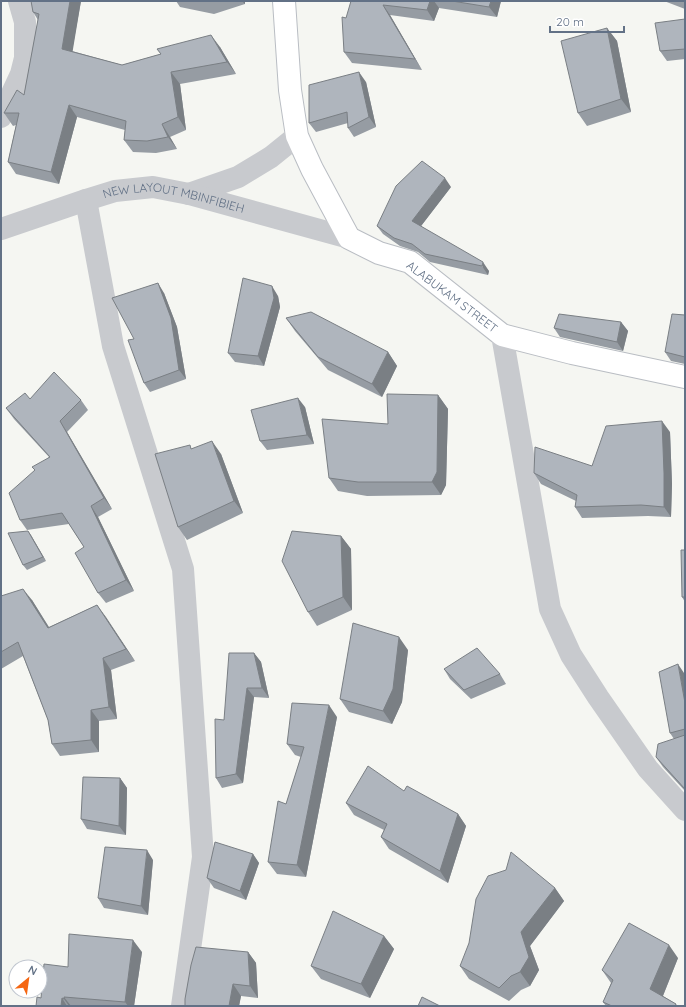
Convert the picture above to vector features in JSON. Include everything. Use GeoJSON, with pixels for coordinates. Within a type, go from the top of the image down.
{"type":"FeatureCollection","features":[{"type":"Feature","properties":{"kind":"street"},"geometry":{"type":"LineString","coordinates":[[1,118],[21,74],[25,58],[25,22],[20,1]]}},
{"type":"Feature","properties":{"kind":"street"},"geometry":{"type":"LineString","coordinates":[[284,1],[290,90],[297,136],[312,169],[349,238]]}},
{"type":"Feature","properties":{"kind":"street"},"geometry":{"type":"LineString","coordinates":[[189,194],[238,177],[271,157],[297,136]]}},
{"type":"Feature","properties":{"kind":"street","name":"NEW LAYOUT MBINFIBIEH"},"geometry":{"type":"LineString","coordinates":[[1,229],[115,191],[153,187],[189,194],[349,238]]}},
{"type":"Feature","properties":{"kind":"street"},"geometry":{"type":"LineString","coordinates":[[86,200],[113,346],[184,569],[203,856],[182,1006]]}},
{"type":"Feature","properties":{"kind":"street","name":"ALABUKAM STREET"},"geometry":{"type":"LineString","coordinates":[[349,238],[380,252],[410,262],[502,335],[572,353],[685,377]]}},
{"type":"Feature","properties":{"kind":"street"},"geometry":{"type":"LineString","coordinates":[[502,335],[550,609],[571,655],[598,697],[648,769],[685,810]]}},
{"type":"Feature","properties":{"kind":"building"},"geometry":{"type":"Polygon","coordinates":[[[31,1],[70,1],[62,49],[122,65],[161,54],[157,49],[211,35],[227,62],[171,72],[178,117],[162,124],[168,137],[147,141],[124,140],[126,121],[69,105],[51,172],[8,162],[19,113],[4,113],[17,90],[24,95],[39,14],[33,12],[31,1]]]}},
{"type":"Feature","properties":{"kind":"building"},"geometry":{"type":"Polygon","coordinates":[[[351,1],[430,1],[427,10],[383,5],[415,59],[344,52],[342,17],[346,18],[351,1]]]}},
{"type":"Feature","properties":{"kind":"building"},"geometry":{"type":"Polygon","coordinates":[[[452,1],[491,1],[489,7],[452,1]]]}},
{"type":"Feature","properties":{"kind":"building"},"geometry":{"type":"Polygon","coordinates":[[[685,19],[685,49],[660,51],[655,23],[685,19]]]}},
{"type":"Feature","properties":{"kind":"building"},"geometry":{"type":"Polygon","coordinates":[[[607,28],[621,99],[578,113],[561,41],[607,28]]]}},
{"type":"Feature","properties":{"kind":"building"},"geometry":{"type":"Polygon","coordinates":[[[359,72],[369,117],[348,128],[347,112],[309,123],[309,85],[359,72]]]}},
{"type":"Feature","properties":{"kind":"building"},"geometry":{"type":"Polygon","coordinates":[[[422,161],[445,178],[412,221],[483,262],[482,266],[425,254],[412,244],[394,238],[377,226],[396,186],[422,161]]]}},
{"type":"Feature","properties":{"kind":"building"},"geometry":{"type":"Polygon","coordinates":[[[243,278],[272,286],[274,298],[258,356],[228,353],[243,278]]]}},
{"type":"Feature","properties":{"kind":"building"},"geometry":{"type":"Polygon","coordinates":[[[158,283],[171,318],[179,370],[144,383],[128,340],[134,339],[112,298],[158,283]]]}},
{"type":"Feature","properties":{"kind":"building"},"geometry":{"type":"Polygon","coordinates":[[[311,312],[388,352],[372,384],[318,357],[286,318],[311,312]]]}},
{"type":"Feature","properties":{"kind":"building"},"geometry":{"type":"Polygon","coordinates":[[[559,314],[621,322],[617,342],[554,328],[559,314]]]}},
{"type":"Feature","properties":{"kind":"building"},"geometry":{"type":"Polygon","coordinates":[[[672,314],[685,315],[685,357],[665,352],[672,314]]]}},
{"type":"Feature","properties":{"kind":"building"},"geometry":{"type":"Polygon","coordinates":[[[54,372],[81,400],[60,421],[104,498],[91,506],[126,580],[98,593],[75,553],[84,547],[62,513],[20,520],[9,493],[35,470],[32,467],[50,457],[6,408],[25,393],[30,399],[54,372]]]}},
{"type":"Feature","properties":{"kind":"building"},"geometry":{"type":"Polygon","coordinates":[[[387,394],[438,395],[437,472],[432,482],[358,482],[329,478],[322,419],[388,424],[387,394]]]}},
{"type":"Feature","properties":{"kind":"building"},"geometry":{"type":"Polygon","coordinates":[[[298,398],[307,435],[260,441],[251,410],[298,398]]]}},
{"type":"Feature","properties":{"kind":"building"},"geometry":{"type":"Polygon","coordinates":[[[662,421],[664,507],[641,505],[575,507],[577,495],[534,473],[535,447],[592,466],[606,426],[662,421]]]}},
{"type":"Feature","properties":{"kind":"building"},"geometry":{"type":"Polygon","coordinates":[[[212,441],[234,501],[178,527],[155,454],[190,445],[191,449],[212,441]]]}},
{"type":"Feature","properties":{"kind":"building"},"geometry":{"type":"Polygon","coordinates":[[[28,531],[43,557],[23,565],[8,533],[28,531]]]}},
{"type":"Feature","properties":{"kind":"building"},"geometry":{"type":"Polygon","coordinates":[[[292,531],[341,536],[343,597],[308,612],[282,561],[292,531]]]}},
{"type":"Feature","properties":{"kind":"building"},"geometry":{"type":"Polygon","coordinates":[[[681,550],[685,550],[685,597],[682,597],[681,550]]]}},
{"type":"Feature","properties":{"kind":"building"},"geometry":{"type":"Polygon","coordinates":[[[23,589],[48,628],[97,605],[126,649],[103,658],[109,707],[91,710],[91,740],[52,744],[48,720],[18,642],[1,652],[1,596],[23,589]]]}},
{"type":"Feature","properties":{"kind":"building"},"geometry":{"type":"Polygon","coordinates":[[[353,623],[399,637],[393,689],[383,711],[340,699],[353,623]]]}},
{"type":"Feature","properties":{"kind":"building"},"geometry":{"type":"Polygon","coordinates":[[[477,648],[500,674],[464,690],[444,669],[477,648]]]}},
{"type":"Feature","properties":{"kind":"building"},"geometry":{"type":"Polygon","coordinates":[[[229,653],[254,653],[262,688],[247,688],[236,774],[216,778],[215,719],[224,720],[229,653]]]}},
{"type":"Feature","properties":{"kind":"building"},"geometry":{"type":"Polygon","coordinates":[[[678,664],[685,703],[685,729],[670,733],[659,672],[678,664]]]}},
{"type":"Feature","properties":{"kind":"building"},"geometry":{"type":"Polygon","coordinates":[[[292,703],[329,705],[297,865],[268,862],[278,801],[286,804],[304,747],[287,744],[292,703]]]}},
{"type":"Feature","properties":{"kind":"building"},"geometry":{"type":"Polygon","coordinates":[[[685,735],[685,789],[656,757],[658,744],[685,735]]]}},
{"type":"Feature","properties":{"kind":"building"},"geometry":{"type":"Polygon","coordinates":[[[368,766],[404,791],[407,786],[458,814],[440,871],[381,837],[387,824],[346,803],[368,766]]]}},
{"type":"Feature","properties":{"kind":"building"},"geometry":{"type":"Polygon","coordinates":[[[83,777],[120,778],[119,826],[81,819],[83,777]]]}},
{"type":"Feature","properties":{"kind":"building"},"geometry":{"type":"Polygon","coordinates":[[[215,842],[253,854],[240,891],[207,878],[215,842]]]}},
{"type":"Feature","properties":{"kind":"building"},"geometry":{"type":"Polygon","coordinates":[[[105,847],[147,850],[141,906],[98,898],[105,847]]]}},
{"type":"Feature","properties":{"kind":"building"},"geometry":{"type":"Polygon","coordinates":[[[511,852],[555,888],[521,932],[529,957],[520,972],[511,976],[499,988],[460,966],[469,943],[476,899],[488,876],[506,870],[511,852]]]}},
{"type":"Feature","properties":{"kind":"building"},"geometry":{"type":"Polygon","coordinates":[[[333,911],[384,936],[361,984],[311,966],[333,911]]]}},
{"type":"Feature","properties":{"kind":"building"},"geometry":{"type":"Polygon","coordinates":[[[629,923],[669,945],[650,989],[676,1004],[675,1006],[612,1006],[603,1002],[613,980],[602,970],[629,923]]]}},
{"type":"Feature","properties":{"kind":"building"},"geometry":{"type":"Polygon","coordinates":[[[69,934],[133,940],[125,1002],[64,997],[64,999],[62,998],[61,1006],[36,1006],[37,999],[48,999],[48,964],[68,967],[69,934]]]}},
{"type":"Feature","properties":{"kind":"building"},"geometry":{"type":"Polygon","coordinates":[[[196,947],[248,952],[250,986],[233,984],[229,1006],[185,1006],[191,965],[196,947]]]}},
{"type":"Feature","properties":{"kind":"building"},"geometry":{"type":"Polygon","coordinates":[[[422,997],[440,1006],[418,1006],[422,997]]]}}]}
